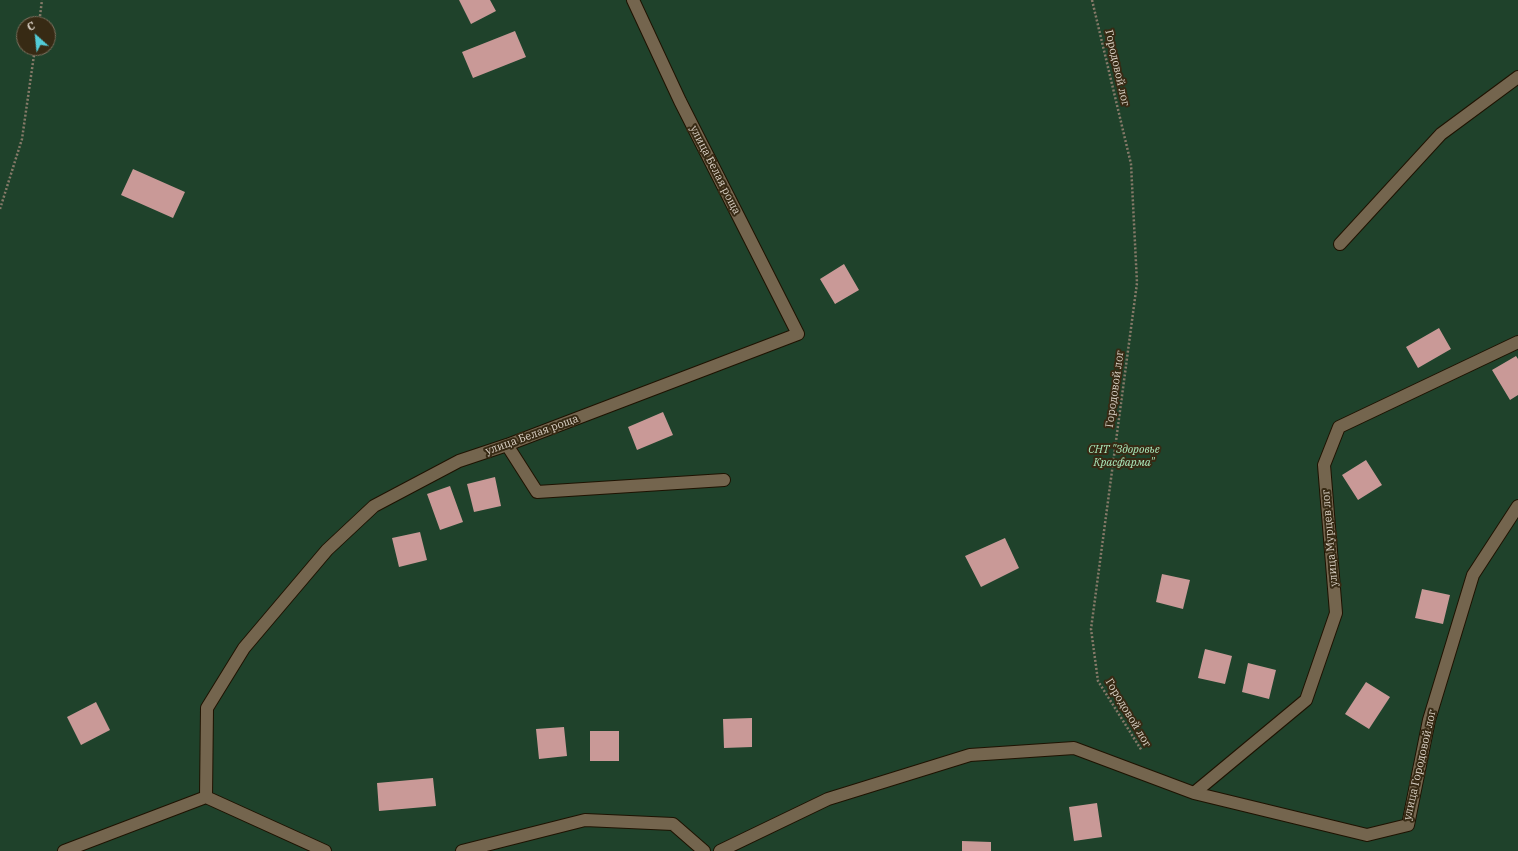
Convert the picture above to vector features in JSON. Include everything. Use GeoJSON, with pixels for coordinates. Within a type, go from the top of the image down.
{"type":"FeatureCollection","features":[{"type":"Feature","properties":{"kind":"street","name":"улица Белая роща"},"geometry":{"type":"LineString","coordinates":[[206,797],[207,708],[244,648],[327,550],[374,506],[458,461],[507,445],[798,334],[680,101],[633,0]]}},
{"type":"Feature","properties":{"kind":"street"},"geometry":{"type":"LineString","coordinates":[[1340,244],[1441,134],[1518,77]]}},
{"type":"Feature","properties":{"kind":"street","name":"улица Мурцев лог"},"geometry":{"type":"LineString","coordinates":[[1194,793],[1306,700],[1336,613],[1324,465],[1339,427],[1518,342]]}},
{"type":"Feature","properties":{"kind":"street"},"geometry":{"type":"LineString","coordinates":[[507,445],[537,492],[724,480]]}},
{"type":"Feature","properties":{"kind":"street","name":"улица Городовой лог"},"geometry":{"type":"LineString","coordinates":[[1194,793],[1367,835],[1408,825],[1429,720],[1473,575],[1518,506]]}},
{"type":"Feature","properties":{"kind":"street"},"geometry":{"type":"LineString","coordinates":[[720,851],[828,799],[970,756],[1074,748],[1194,793]]}},
{"type":"Feature","properties":{"kind":"street"},"geometry":{"type":"LineString","coordinates":[[64,851],[206,797],[325,851]]}},
{"type":"Feature","properties":{"kind":"street"},"geometry":{"type":"LineString","coordinates":[[462,851],[585,820],[673,824],[704,851]]}},
{"type":"Feature","properties":{"kind":"path"},"geometry":{"type":"LineString","coordinates":[[39,16],[42,0]]}},
{"type":"Feature","properties":{"kind":"path","name":"Городовой лог"},"geometry":{"type":"LineString","coordinates":[[1092,0],[1131,164],[1137,283],[1091,629],[1098,681],[1142,752]]}},
{"type":"Feature","properties":{"kind":"path"},"geometry":{"type":"LineString","coordinates":[[0,209],[22,139],[34,56]]}},
{"type":"Feature","properties":{"kind":"green space","name":"СНТ \"Здоровье Красфарма\""},"geometry":{"type":"Polygon","coordinates":[[[0,0],[1518,0],[1518,851],[0,851],[0,0]]]}},
{"type":"Feature","properties":{"kind":"building"},"geometry":{"type":"Polygon","coordinates":[[[459,0],[490,0],[496,11],[471,24],[459,0]]]}},
{"type":"Feature","properties":{"kind":"building"},"geometry":{"type":"Polygon","coordinates":[[[515,31],[526,57],[473,78],[462,52],[515,31]]]}},
{"type":"Feature","properties":{"kind":"building"},"geometry":{"type":"Polygon","coordinates":[[[133,169],[185,192],[173,218],[121,195],[133,169]]]}},
{"type":"Feature","properties":{"kind":"building"},"geometry":{"type":"Polygon","coordinates":[[[844,264],[859,290],[835,304],[820,279],[844,264]]]}},
{"type":"Feature","properties":{"kind":"building"},"geometry":{"type":"Polygon","coordinates":[[[1439,328],[1451,349],[1418,368],[1406,347],[1439,328]]]}},
{"type":"Feature","properties":{"kind":"building"},"geometry":{"type":"Polygon","coordinates":[[[1516,356],[1518,359],[1518,395],[1510,400],[1492,370],[1516,356]]]}},
{"type":"Feature","properties":{"kind":"building"},"geometry":{"type":"Polygon","coordinates":[[[663,412],[673,435],[637,450],[628,427],[663,412]]]}},
{"type":"Feature","properties":{"kind":"building"},"geometry":{"type":"Polygon","coordinates":[[[1366,460],[1382,485],[1358,500],[1342,475],[1366,460]]]}},
{"type":"Feature","properties":{"kind":"building"},"geometry":{"type":"Polygon","coordinates":[[[495,477],[501,506],[474,512],[467,484],[495,477]]]}},
{"type":"Feature","properties":{"kind":"building"},"geometry":{"type":"Polygon","coordinates":[[[450,486],[463,522],[440,530],[427,494],[450,486]]]}},
{"type":"Feature","properties":{"kind":"building"},"geometry":{"type":"Polygon","coordinates":[[[420,532],[427,560],[399,567],[392,538],[420,532]]]}},
{"type":"Feature","properties":{"kind":"building"},"geometry":{"type":"Polygon","coordinates":[[[1005,538],[1019,568],[981,587],[965,556],[1005,538]]]}},
{"type":"Feature","properties":{"kind":"building"},"geometry":{"type":"Polygon","coordinates":[[[1162,574],[1190,580],[1183,609],[1156,602],[1162,574]]]}},
{"type":"Feature","properties":{"kind":"building"},"geometry":{"type":"Polygon","coordinates":[[[1422,589],[1450,595],[1443,624],[1415,618],[1422,589]]]}},
{"type":"Feature","properties":{"kind":"building"},"geometry":{"type":"Polygon","coordinates":[[[1205,649],[1232,656],[1225,684],[1198,678],[1205,649]]]}},
{"type":"Feature","properties":{"kind":"building"},"geometry":{"type":"Polygon","coordinates":[[[1248,663],[1276,670],[1269,699],[1242,692],[1248,663]]]}},
{"type":"Feature","properties":{"kind":"building"},"geometry":{"type":"Polygon","coordinates":[[[1366,682],[1390,697],[1369,729],[1345,714],[1366,682]]]}},
{"type":"Feature","properties":{"kind":"building"},"geometry":{"type":"Polygon","coordinates":[[[96,702],[110,730],[81,745],[67,717],[96,702]]]}},
{"type":"Feature","properties":{"kind":"building"},"geometry":{"type":"Polygon","coordinates":[[[752,718],[752,747],[724,748],[723,719],[752,718]]]}},
{"type":"Feature","properties":{"kind":"building"},"geometry":{"type":"Polygon","coordinates":[[[564,727],[567,756],[539,759],[536,729],[564,727]]]}},
{"type":"Feature","properties":{"kind":"building"},"geometry":{"type":"Polygon","coordinates":[[[590,731],[619,731],[619,761],[590,761],[590,731]]]}},
{"type":"Feature","properties":{"kind":"building"},"geometry":{"type":"Polygon","coordinates":[[[433,778],[436,806],[379,811],[377,783],[433,778]]]}},
{"type":"Feature","properties":{"kind":"building"},"geometry":{"type":"Polygon","coordinates":[[[1097,803],[1102,837],[1074,841],[1069,807],[1097,803]]]}},
{"type":"Feature","properties":{"kind":"building"},"geometry":{"type":"Polygon","coordinates":[[[962,841],[991,842],[991,851],[962,851],[962,841]]]}}]}
